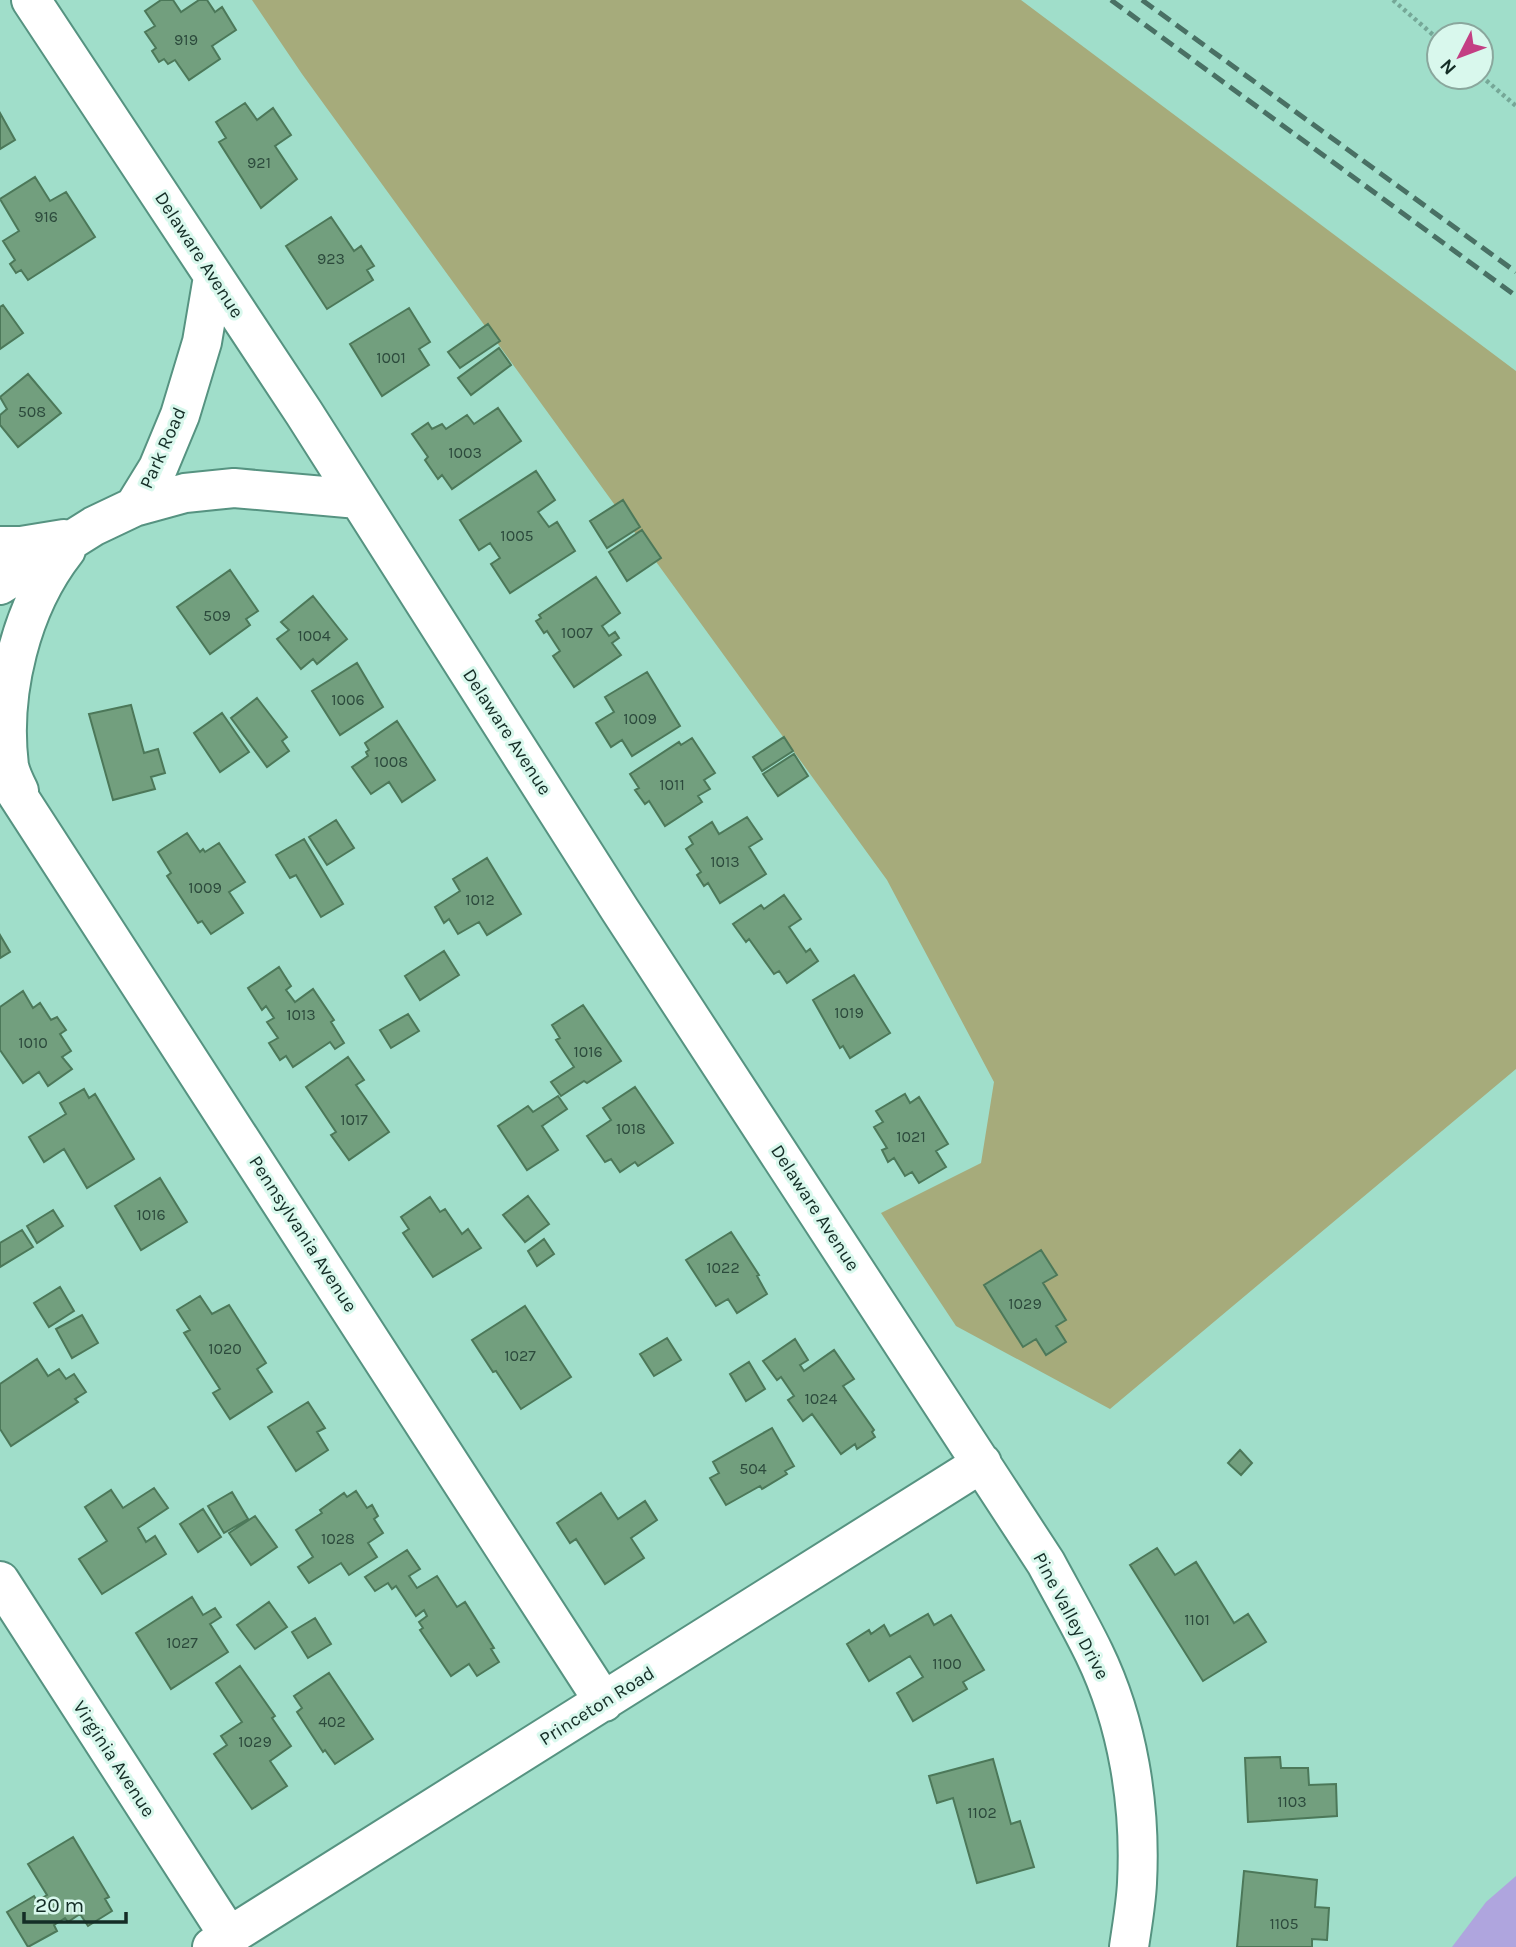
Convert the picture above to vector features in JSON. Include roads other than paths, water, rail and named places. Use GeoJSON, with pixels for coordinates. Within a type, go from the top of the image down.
{"type":"FeatureCollection","features":[{"type":"Feature","properties":{"kind":"street","name":"Delaware Avenue"},"geometry":{"type":"LineString","coordinates":[[31,0],[214,277],[620,910],[982,1463]]}},
{"type":"Feature","properties":{"kind":"street","name":"Park Road"},"geometry":{"type":"LineString","coordinates":[[0,585],[94,526],[134,507],[158,468],[180,415],[202,342],[214,277]]}},
{"type":"Feature","properties":{"kind":"street"},"geometry":{"type":"LineString","coordinates":[[134,507],[185,493],[234,488],[358,499]]}},
{"type":"Feature","properties":{"kind":"street"},"geometry":{"type":"LineString","coordinates":[[0,546],[21,546],[76,537]]}},
{"type":"Feature","properties":{"kind":"street"},"geometry":{"type":"LineString","coordinates":[[12,795],[3,735],[5,694],[12,655],[29,610],[52,568],[76,537]]}},
{"type":"Feature","properties":{"kind":"street","name":"Pennsylvania Avenue"},"geometry":{"type":"LineString","coordinates":[[0,768],[12,795],[604,1702]]}},
{"type":"Feature","properties":{"kind":"street","name":"Princeton Road"},"geometry":{"type":"LineString","coordinates":[[220,1942],[982,1463]]}},
{"type":"Feature","properties":{"kind":"street","name":"Pine Valley Drive"},"geometry":{"type":"LineString","coordinates":[[982,1463],[1046,1563],[1095,1654],[1112,1697],[1129,1758],[1137,1821],[1137,1884],[1129,1947]]}},
{"type":"Feature","properties":{"kind":"street","name":"Virginia Avenue"},"geometry":{"type":"LineString","coordinates":[[0,1581],[220,1942]]}},
{"type":"Feature","properties":{"kind":"railway"},"geometry":{"type":"LineString","coordinates":[[1111,0],[1516,296]]}},
{"type":"Feature","properties":{"kind":"railway"},"geometry":{"type":"LineString","coordinates":[[1142,0],[1516,272]]}}]}
